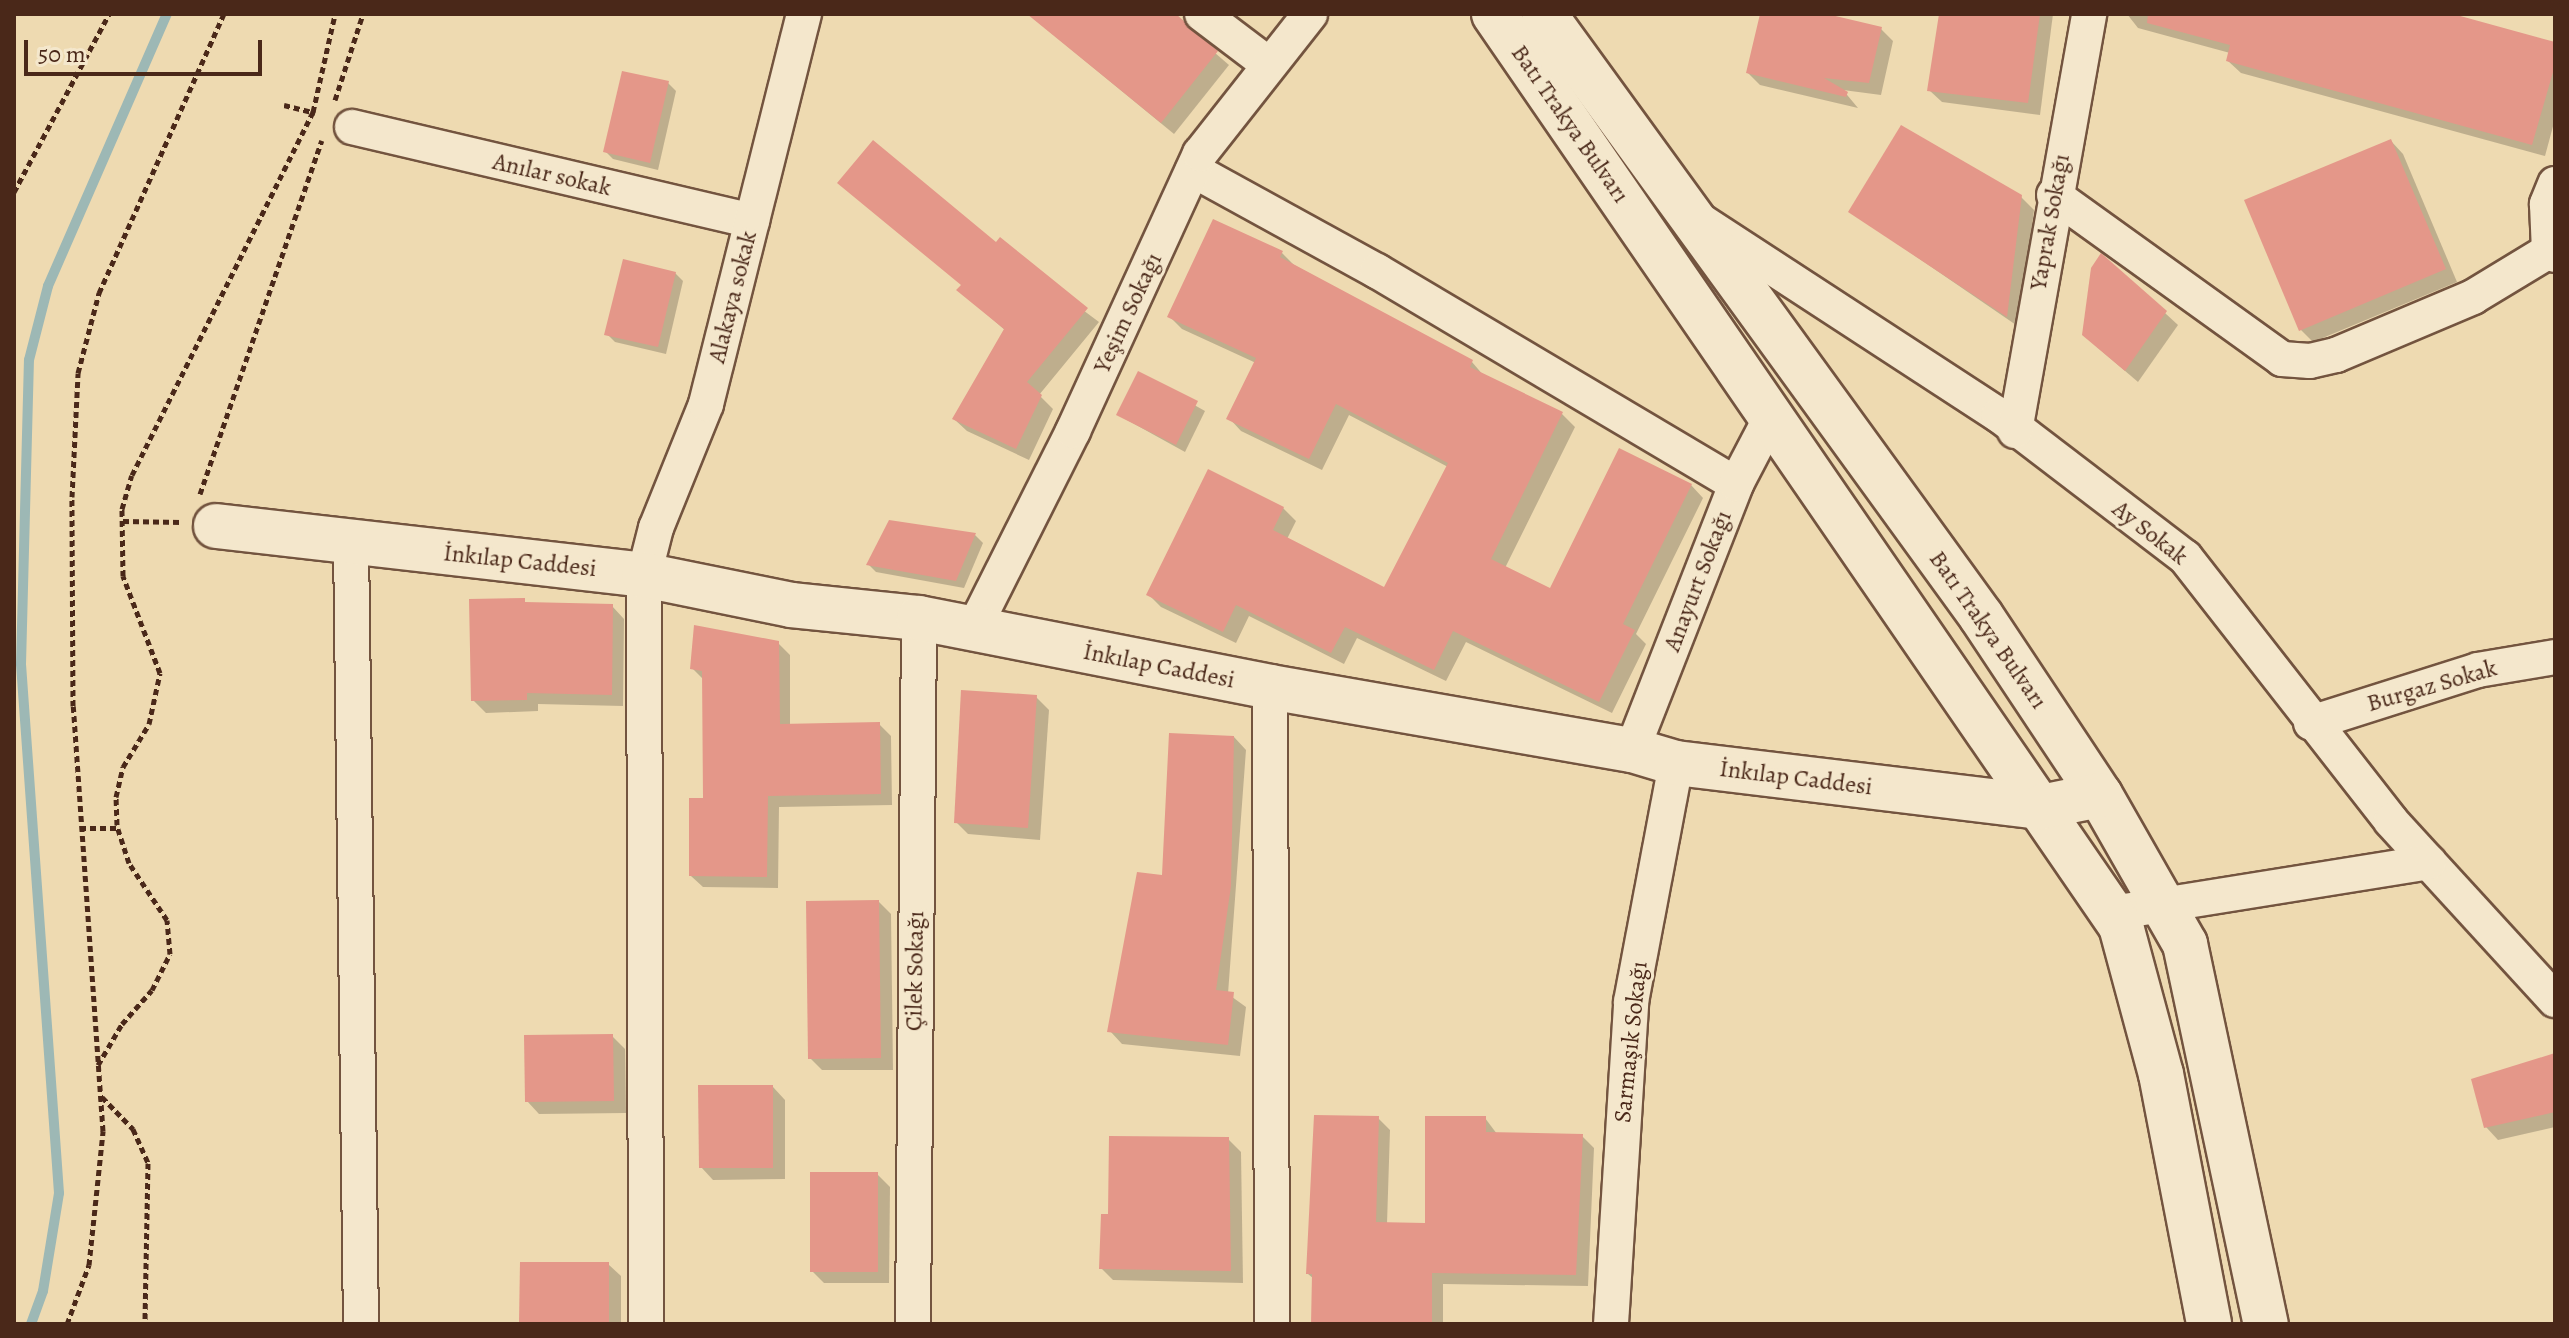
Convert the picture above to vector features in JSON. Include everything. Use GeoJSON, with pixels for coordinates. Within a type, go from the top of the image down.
{"type":"FeatureCollection","features":[{"type":"Feature","properties":{"kind":"main road","name":"Batı Trakya Bulvarı"},"geometry":{"type":"LineString","coordinates":[[1494,14],[2121,926],[2161,1074],[2209,1324]]}},
{"type":"Feature","properties":{"kind":"main road","name":"Batı Trakya Bulvarı"},"geometry":{"type":"LineString","coordinates":[[1544,14],[1680,208],[1981,616],[2100,795],[2185,944],[2266,1324]]}},
{"type":"Feature","properties":{"kind":"main road","name":"İnkılap Caddesi"},"geometry":{"type":"LineString","coordinates":[[200,518],[351,542],[644,575],[791,605],[919,618],[1270,687],[1632,750],[1676,763],[2041,807],[2100,795]]}},
{"type":"Feature","properties":{"kind":"street","name":"Alakaya sokak"},"geometry":{"type":"LineString","coordinates":[[646,1324],[644,575],[656,528],[706,404],[804,14]]}},
{"type":"Feature","properties":{"kind":"street"},"geometry":{"type":"LineString","coordinates":[[1202,14],[1268,64]]}},
{"type":"Feature","properties":{"kind":"street","name":"Yeşim Sokağı"},"geometry":{"type":"LineString","coordinates":[[973,630],[1073,431],[1193,170],[1268,64],[1310,14]]}},
{"type":"Feature","properties":{"kind":"street","name":"Yaprak Sokağı"},"geometry":{"type":"LineString","coordinates":[[2015,431],[2054,195],[2089,14]]}},
{"type":"Feature","properties":{"kind":"street","name":"Anılar sokak"},"geometry":{"type":"LineString","coordinates":[[340,125],[752,221]]}},
{"type":"Feature","properties":{"kind":"street"},"geometry":{"type":"LineString","coordinates":[[1193,170],[1377,271],[1736,484]]}},
{"type":"Feature","properties":{"kind":"street"},"geometry":{"type":"LineString","coordinates":[[2054,195],[2282,359],[2310,361],[2336,355],[2473,297],[2552,253],[2547,204],[2555,184]]}},
{"type":"Feature","properties":{"kind":"street","name":"Ay Sokak"},"geometry":{"type":"LineString","coordinates":[[1680,208],[1999,415],[2015,431],[2185,557],[2311,723],[2429,862],[2555,1000]]}},
{"type":"Feature","properties":{"kind":"street","name":"Anayurt Sokağı"},"geometry":{"type":"LineString","coordinates":[[1632,750],[1736,484],[1772,415]]}},
{"type":"Feature","properties":{"kind":"street"},"geometry":{"type":"LineString","coordinates":[[351,542],[361,1324]]}},
{"type":"Feature","properties":{"kind":"street","name":"Çilek Sokağı"},"geometry":{"type":"LineString","coordinates":[[913,1324],[919,618]]}},
{"type":"Feature","properties":{"kind":"street","name":"Burgaz Sokak"},"geometry":{"type":"LineString","coordinates":[[2311,723],[2478,670],[2555,657]]}},
{"type":"Feature","properties":{"kind":"street"},"geometry":{"type":"LineString","coordinates":[[1270,687],[1272,1324]]}},
{"type":"Feature","properties":{"kind":"street","name":"Sarmaşık Sokağı"},"geometry":{"type":"LineString","coordinates":[[1611,1324],[1631,1002],[1676,763]]}},
{"type":"Feature","properties":{"kind":"street"},"geometry":{"type":"LineString","coordinates":[[2112,913],[2429,862]]}},
{"type":"Feature","properties":{"kind":"path"},"geometry":{"type":"LineString","coordinates":[[14,192],[109,14]]}},
{"type":"Feature","properties":{"kind":"path"},"geometry":{"type":"LineString","coordinates":[[67,1324],[89,1265],[103,1131],[80,828],[71,609],[78,373],[99,293],[224,14]]}},
{"type":"Feature","properties":{"kind":"path"},"geometry":{"type":"LineString","coordinates":[[98,1065],[122,1024],[152,990],[170,954],[167,920],[129,863],[118,828],[116,797],[123,767],[149,724],[160,673],[123,576],[123,521],[132,475],[313,112],[335,14]]}},
{"type":"Feature","properties":{"kind":"path"},"geometry":{"type":"LineString","coordinates":[[123,521],[200,518],[340,125],[363,14]]}},
{"type":"Feature","properties":{"kind":"path"},"geometry":{"type":"LineString","coordinates":[[284,105],[313,112],[340,125]]}},
{"type":"Feature","properties":{"kind":"path"},"geometry":{"type":"LineString","coordinates":[[80,828],[118,828]]}},
{"type":"Feature","properties":{"kind":"path"},"geometry":{"type":"LineString","coordinates":[[101,1096],[133,1129],[148,1163],[145,1324]]}},
{"type":"Feature","properties":{"kind":"building"},"geometry":{"type":"Polygon","coordinates":[[[1027,14],[1176,14],[1218,51],[1161,123],[1027,14]]]}},
{"type":"Feature","properties":{"kind":"building"},"geometry":{"type":"Polygon","coordinates":[[[1760,14],[1827,14],[1882,27],[1869,83],[1824,78],[1848,92],[1846,97],[1746,73],[1760,14]]]}},
{"type":"Feature","properties":{"kind":"building"},"geometry":{"type":"Polygon","coordinates":[[[1939,14],[2040,14],[2028,103],[1927,91],[1939,14]]]}},
{"type":"Feature","properties":{"kind":"building"},"geometry":{"type":"Polygon","coordinates":[[[2148,14],[2453,14],[2555,42],[2555,65],[2532,145],[2226,61],[2230,45],[2147,23],[2148,14]]]}},
{"type":"Feature","properties":{"kind":"building"},"geometry":{"type":"Polygon","coordinates":[[[622,71],[669,81],[650,163],[603,152],[622,71]]]}},
{"type":"Feature","properties":{"kind":"building"},"geometry":{"type":"Polygon","coordinates":[[[1901,125],[2022,195],[2007,317],[1848,212],[1901,125]]]}},
{"type":"Feature","properties":{"kind":"building"},"geometry":{"type":"Polygon","coordinates":[[[2391,139],[2446,269],[2299,331],[2244,200],[2391,139]]]}},
{"type":"Feature","properties":{"kind":"building"},"geometry":{"type":"Polygon","coordinates":[[[873,140],[996,242],[1000,237],[1088,308],[1027,382],[1042,395],[1016,449],[952,419],[1004,329],[956,290],[961,285],[837,183],[873,140]]]}},
{"type":"Feature","properties":{"kind":"building"},"geometry":{"type":"Polygon","coordinates":[[[1213,219],[1283,251],[1280,257],[1473,360],[1470,367],[1563,412],[1491,559],[1550,588],[1619,448],[1692,484],[1623,624],[1635,630],[1599,702],[1453,631],[1434,670],[1345,627],[1331,653],[1236,605],[1223,632],[1146,595],[1208,469],[1284,507],[1273,530],[1384,587],[1448,463],[1336,404],[1309,459],[1226,419],[1256,358],[1167,317],[1213,219]]]}},
{"type":"Feature","properties":{"kind":"building"},"geometry":{"type":"Polygon","coordinates":[[[2101,253],[2167,311],[2125,371],[2082,335],[2091,268],[2101,253]]]}},
{"type":"Feature","properties":{"kind":"building"},"geometry":{"type":"Polygon","coordinates":[[[623,259],[676,272],[658,347],[604,335],[623,259]]]}},
{"type":"Feature","properties":{"kind":"building"},"geometry":{"type":"Polygon","coordinates":[[[1138,371],[1198,401],[1176,445],[1116,415],[1138,371]]]}},
{"type":"Feature","properties":{"kind":"building"},"geometry":{"type":"Polygon","coordinates":[[[889,520],[976,533],[956,581],[866,565],[889,520]]]}},
{"type":"Feature","properties":{"kind":"building"},"geometry":{"type":"Polygon","coordinates":[[[525,598],[525,602],[613,604],[612,695],[527,693],[527,700],[471,701],[469,599],[525,598]]]}},
{"type":"Feature","properties":{"kind":"building"},"geometry":{"type":"Polygon","coordinates":[[[694,625],[779,641],[780,724],[880,722],[881,794],[768,796],[767,877],[689,876],[689,798],[703,798],[702,671],[690,669],[694,625]]]}},
{"type":"Feature","properties":{"kind":"building"},"geometry":{"type":"Polygon","coordinates":[[[961,690],[1037,695],[1028,828],[954,823],[961,690]]]}},
{"type":"Feature","properties":{"kind":"building"},"geometry":{"type":"Polygon","coordinates":[[[1169,733],[1234,736],[1231,886],[1216,990],[1234,992],[1228,1045],[1107,1032],[1137,872],[1162,875],[1169,733]]]}},
{"type":"Feature","properties":{"kind":"building"},"geometry":{"type":"Polygon","coordinates":[[[879,900],[881,1058],[808,1059],[806,901],[879,900]]]}},
{"type":"Feature","properties":{"kind":"building"},"geometry":{"type":"Polygon","coordinates":[[[613,1034],[614,1101],[525,1102],[524,1035],[613,1034]]]}},
{"type":"Feature","properties":{"kind":"building"},"geometry":{"type":"Polygon","coordinates":[[[2555,1053],[2555,1112],[2484,1128],[2471,1079],[2555,1053]]]}},
{"type":"Feature","properties":{"kind":"building"},"geometry":{"type":"Polygon","coordinates":[[[698,1085],[773,1085],[773,1168],[699,1168],[698,1085]]]}},
{"type":"Feature","properties":{"kind":"building"},"geometry":{"type":"Polygon","coordinates":[[[1314,1115],[1379,1116],[1376,1222],[1425,1223],[1425,1116],[1486,1116],[1486,1132],[1583,1134],[1576,1275],[1432,1273],[1432,1324],[1311,1324],[1312,1274],[1306,1274],[1314,1115]]]}},
{"type":"Feature","properties":{"kind":"building"},"geometry":{"type":"Polygon","coordinates":[[[1109,1136],[1229,1137],[1231,1271],[1099,1269],[1101,1214],[1108,1214],[1109,1136]]]}},
{"type":"Feature","properties":{"kind":"building"},"geometry":{"type":"Polygon","coordinates":[[[810,1172],[878,1172],[878,1272],[810,1272],[810,1172]]]}},
{"type":"Feature","properties":{"kind":"building"},"geometry":{"type":"Polygon","coordinates":[[[520,1262],[609,1262],[609,1324],[519,1324],[520,1262]]]}},
{"type":"Feature","properties":{"kind":"waterway"},"geometry":{"type":"LineString","coordinates":[[31,1324],[43,1291],[59,1193],[21,664],[29,360],[48,286],[167,14]]}}]}
